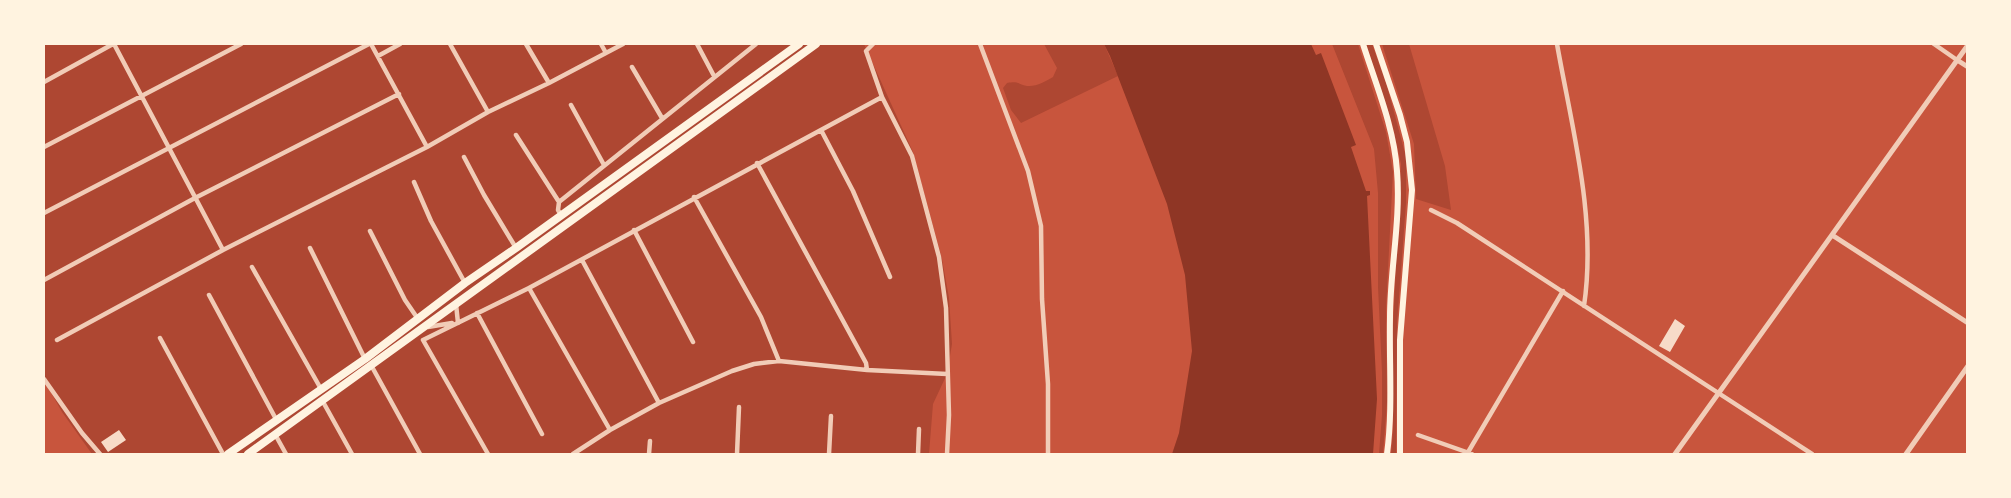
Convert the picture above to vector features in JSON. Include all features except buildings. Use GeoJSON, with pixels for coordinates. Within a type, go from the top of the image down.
{"type":"FeatureCollection","features":[{"type":"Feature","properties":{"kind":"highway"},"geometry":{"type":"LineString","coordinates":[[248,454],[276,436],[322,400],[418,319],[465,283],[798,44]]}},
{"type":"Feature","properties":{"kind":"highway"},"geometry":{"type":"LineString","coordinates":[[228,454],[321,389],[422,328],[816,44]]}},
{"type":"Feature","properties":{"kind":"main road"},"geometry":{"type":"LineString","coordinates":[[1363,44],[1388,123],[1397,172],[1390,292],[1390,418],[1387,454]]}},
{"type":"Feature","properties":{"kind":"main road"},"geometry":{"type":"LineString","coordinates":[[1376,44],[1407,142],[1412,190],[1400,340],[1400,454]]}},
{"type":"Feature","properties":{"kind":"street"},"geometry":{"type":"LineString","coordinates":[[44,82],[113,44],[223,250]]}},
{"type":"Feature","properties":{"kind":"street"},"geometry":{"type":"LineString","coordinates":[[44,147],[241,44]]}},
{"type":"Feature","properties":{"kind":"street"},"geometry":{"type":"LineString","coordinates":[[44,213],[370,44],[427,147]]}},
{"type":"Feature","properties":{"kind":"street"},"geometry":{"type":"LineString","coordinates":[[378,56],[400,44]]}},
{"type":"Feature","properties":{"kind":"street"},"geometry":{"type":"LineString","coordinates":[[450,44],[488,112]]}},
{"type":"Feature","properties":{"kind":"street"},"geometry":{"type":"LineString","coordinates":[[526,44],[549,83]]}},
{"type":"Feature","properties":{"kind":"street"},"geometry":{"type":"LineString","coordinates":[[601,44],[606,53]]}},
{"type":"Feature","properties":{"kind":"street"},"geometry":{"type":"LineString","coordinates":[[57,340],[223,250],[427,147],[488,112],[623,44]]}},
{"type":"Feature","properties":{"kind":"street"},"geometry":{"type":"LineString","coordinates":[[697,44],[714,76]]}},
{"type":"Feature","properties":{"kind":"street"},"geometry":{"type":"LineString","coordinates":[[559,202],[756,44]]}},
{"type":"Feature","properties":{"kind":"street"},"geometry":{"type":"LineString","coordinates":[[873,44],[866,51],[868,58],[882,97],[912,156],[939,257],[946,308],[949,415],[947,454]]}},
{"type":"Feature","properties":{"kind":"street"},"geometry":{"type":"LineString","coordinates":[[980,44],[1028,171],[1041,226],[1042,299],[1048,384],[1047,454]]}},
{"type":"Feature","properties":{"kind":"street"},"geometry":{"type":"LineString","coordinates":[[1557,44],[1582,186],[1589,276],[1584,306]]}},
{"type":"Feature","properties":{"kind":"street"},"geometry":{"type":"LineString","coordinates":[[1934,44],[1968,67]]}},
{"type":"Feature","properties":{"kind":"street"},"geometry":{"type":"LineString","coordinates":[[1676,454],[1968,45]]}},
{"type":"Feature","properties":{"kind":"street"},"geometry":{"type":"LineString","coordinates":[[632,66],[662,118]]}},
{"type":"Feature","properties":{"kind":"street"},"geometry":{"type":"LineString","coordinates":[[44,280],[195,198],[399,94]]}},
{"type":"Feature","properties":{"kind":"street"},"geometry":{"type":"LineString","coordinates":[[488,454],[423,340],[582,260],[694,197],[882,97]]}},
{"type":"Feature","properties":{"kind":"street"},"geometry":{"type":"LineString","coordinates":[[571,105],[604,165]]}},
{"type":"Feature","properties":{"kind":"street"},"geometry":{"type":"LineString","coordinates":[[821,130],[853,191],[890,277]]}},
{"type":"Feature","properties":{"kind":"street"},"geometry":{"type":"LineString","coordinates":[[516,135],[559,202],[558,210],[561,215]]}},
{"type":"Feature","properties":{"kind":"street"},"geometry":{"type":"LineString","coordinates":[[464,157],[516,248]]}},
{"type":"Feature","properties":{"kind":"street"},"geometry":{"type":"LineString","coordinates":[[758,163],[866,363],[867,370]]}},
{"type":"Feature","properties":{"kind":"street"},"geometry":{"type":"LineString","coordinates":[[414,182],[431,221],[465,283]]}},
{"type":"Feature","properties":{"kind":"street"},"geometry":{"type":"LineString","coordinates":[[694,197],[761,317],[779,361]]}},
{"type":"Feature","properties":{"kind":"street"},"geometry":{"type":"LineString","coordinates":[[1431,210],[1457,223],[1812,454]]}},
{"type":"Feature","properties":{"kind":"street"},"geometry":{"type":"LineString","coordinates":[[634,230],[693,342]]}},
{"type":"Feature","properties":{"kind":"street"},"geometry":{"type":"LineString","coordinates":[[370,231],[405,300],[418,319]]}},
{"type":"Feature","properties":{"kind":"street"},"geometry":{"type":"LineString","coordinates":[[1832,235],[1968,323]]}},
{"type":"Feature","properties":{"kind":"street"},"geometry":{"type":"LineString","coordinates":[[310,248],[368,362],[420,454]]}},
{"type":"Feature","properties":{"kind":"street"},"geometry":{"type":"LineString","coordinates":[[582,260],[659,403]]}},
{"type":"Feature","properties":{"kind":"street"},"geometry":{"type":"LineString","coordinates":[[252,267],[321,389]]}},
{"type":"Feature","properties":{"kind":"street"},"geometry":{"type":"LineString","coordinates":[[529,288],[610,430]]}},
{"type":"Feature","properties":{"kind":"street"},"geometry":{"type":"LineString","coordinates":[[1418,435],[1469,454],[1563,291]]}},
{"type":"Feature","properties":{"kind":"street"},"geometry":{"type":"LineString","coordinates":[[209,295],[277,421]]}},
{"type":"Feature","properties":{"kind":"street"},"geometry":{"type":"LineString","coordinates":[[456,304],[458,323]]}},
{"type":"Feature","properties":{"kind":"street"},"geometry":{"type":"LineString","coordinates":[[477,313],[542,434]]}},
{"type":"Feature","properties":{"kind":"street"},"geometry":{"type":"LineString","coordinates":[[422,328],[458,323]]}},
{"type":"Feature","properties":{"kind":"street"},"geometry":{"type":"LineString","coordinates":[[160,338],[223,454]]}},
{"type":"Feature","properties":{"kind":"street"},"geometry":{"type":"LineString","coordinates":[[573,454],[659,403],[732,371],[754,364],[779,361],[867,370],[947,372]]}},
{"type":"Feature","properties":{"kind":"street"},"geometry":{"type":"LineString","coordinates":[[1906,454],[1968,366]]}},
{"type":"Feature","properties":{"kind":"street"},"geometry":{"type":"LineString","coordinates":[[44,379],[82,433],[100,454]]}},
{"type":"Feature","properties":{"kind":"street"},"geometry":{"type":"LineString","coordinates":[[322,400],[352,454]]}},
{"type":"Feature","properties":{"kind":"street"},"geometry":{"type":"LineString","coordinates":[[737,454],[740,407]]}},
{"type":"Feature","properties":{"kind":"street"},"geometry":{"type":"LineString","coordinates":[[829,454],[831,416]]}},
{"type":"Feature","properties":{"kind":"street"},"geometry":{"type":"LineString","coordinates":[[918,454],[919,429]]}},
{"type":"Feature","properties":{"kind":"street"},"geometry":{"type":"LineString","coordinates":[[276,436],[286,454]]}},
{"type":"Feature","properties":{"kind":"street"},"geometry":{"type":"LineString","coordinates":[[649,454],[650,441]]}},
{"type":"Feature","properties":{"kind":"shaded area"},"geometry":{"type":"Polygon","coordinates":[[[44,44],[864,44],[913,152],[942,259],[949,298],[952,344],[947,374],[933,404],[929,454],[92,454],[62,412],[44,380],[44,44]]]}},
{"type":"Feature","properties":{"kind":"shaded area"},"geometry":{"type":"Polygon","coordinates":[[[1044,44],[1104,44],[1118,76],[1021,123],[1011,110],[1003,88],[1011,82],[1034,86],[1053,77],[1057,68],[1044,44]]]}},
{"type":"Feature","properties":{"kind":"shaded area"},"geometry":{"type":"Polygon","coordinates":[[[1104,44],[1311,44],[1316,55],[1321,53],[1356,145],[1351,147],[1366,191],[1370,191],[1370,195],[1367,196],[1377,399],[1373,454],[1172,454],[1179,433],[1192,351],[1185,275],[1167,204],[1104,44]]]}},
{"type":"Feature","properties":{"kind":"shaded area"},"geometry":{"type":"Polygon","coordinates":[[[1332,44],[1358,44],[1386,132],[1393,172],[1386,309],[1387,402],[1383,454],[1379,454],[1382,372],[1378,287],[1378,193],[1374,149],[1332,44]]]}},
{"type":"Feature","properties":{"kind":"shaded area"},"geometry":{"type":"Polygon","coordinates":[[[1366,44],[1372,44],[1387,86],[1406,157],[1406,203],[1397,324],[1396,454],[1391,454],[1393,326],[1401,164],[1392,123],[1366,44]]]}},
{"type":"Feature","properties":{"kind":"shaded area"},"geometry":{"type":"Polygon","coordinates":[[[1382,44],[1409,44],[1445,166],[1451,210],[1416,199],[1414,144],[1382,44]]]}}]}
